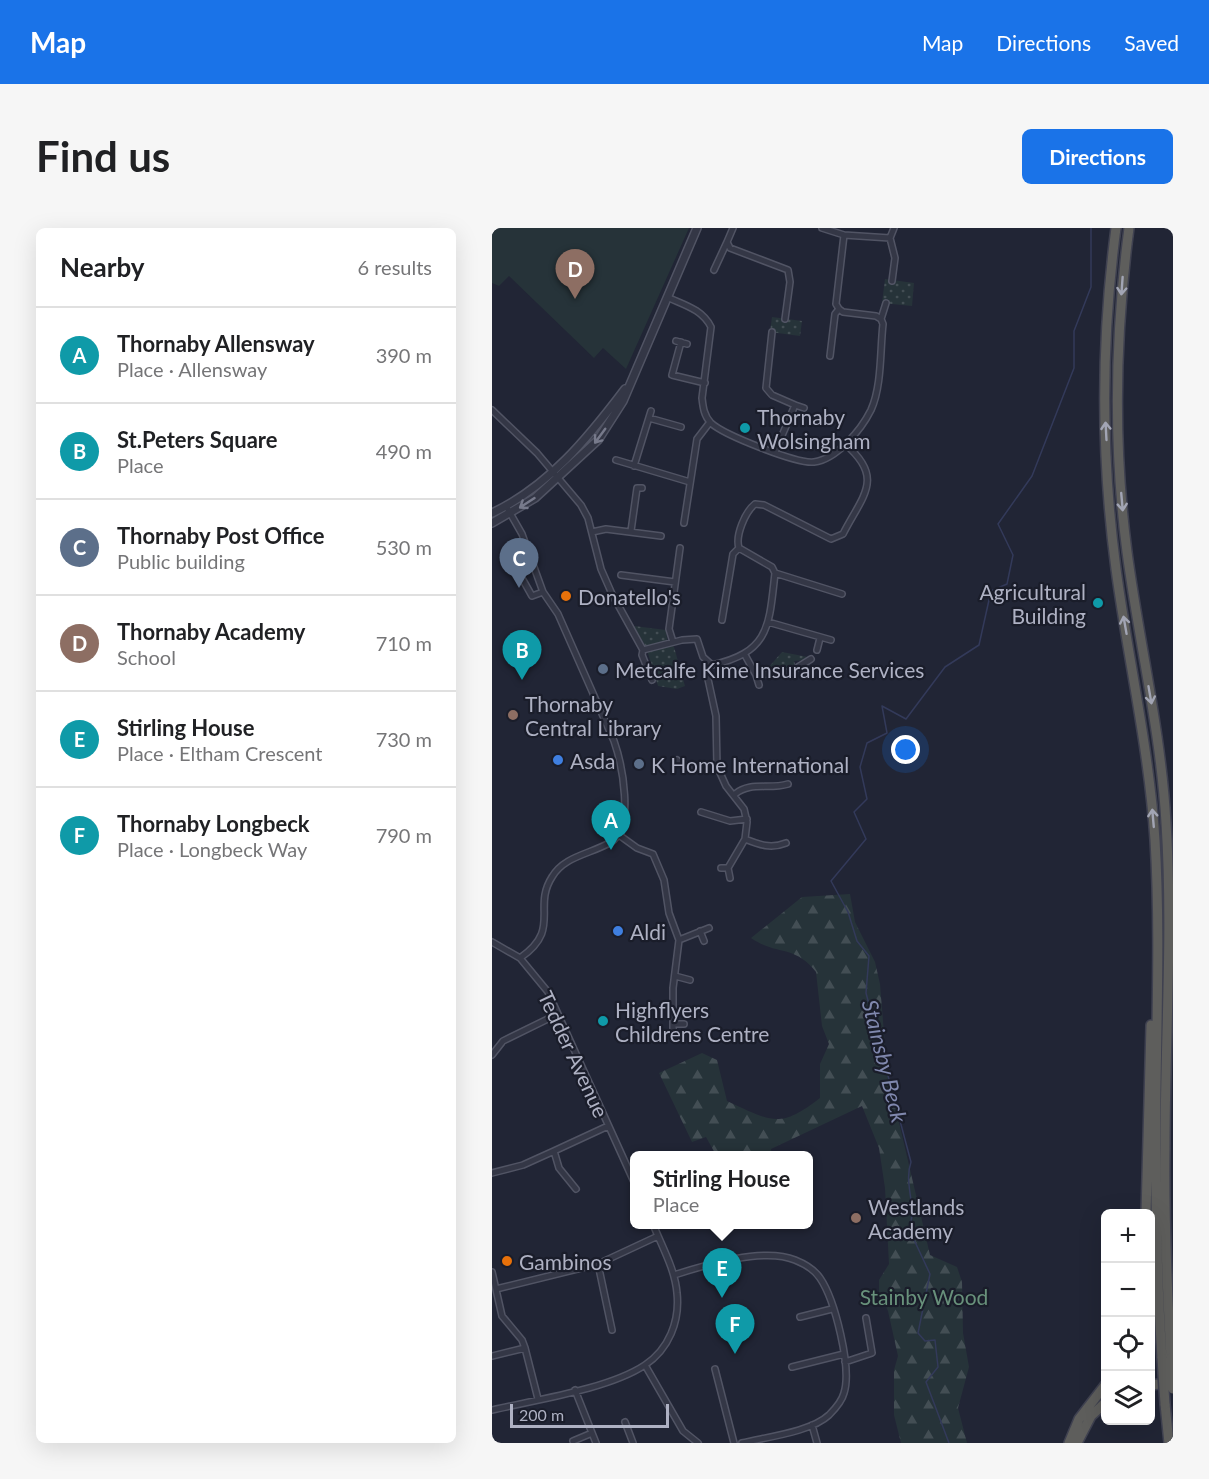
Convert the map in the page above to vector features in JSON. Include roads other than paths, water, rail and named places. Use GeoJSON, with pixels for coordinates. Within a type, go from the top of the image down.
{"type":"FeatureCollection","features":[{"type":"Feature","properties":{"kind":"highway"},"geometry":{"type":"LineString","coordinates":[[1116,228],[1105,343],[1105,423],[1110,518],[1123,614],[1146,748],[1156,876],[1158,935],[1155,1134],[1157,1287],[1166,1358],[1173,1389]]}},
{"type":"Feature","properties":{"kind":"highway"},"geometry":{"type":"LineString","coordinates":[[1129,228],[1122,279],[1119,345],[1122,497],[1132,586],[1160,758],[1166,824],[1169,903],[1165,1225],[1165,1404],[1169,1443]]}},
{"type":"Feature","properties":{"kind":"highway"},"geometry":{"type":"LineString","coordinates":[[1166,824],[1173,858]]}},
{"type":"Feature","properties":{"kind":"highway"},"geometry":{"type":"LineString","coordinates":[[1147,1209],[1156,876]]}},
{"type":"Feature","properties":{"kind":"highway"},"geometry":{"type":"LineString","coordinates":[[1148,1209],[1155,1134]]}},
{"type":"Feature","properties":{"kind":"highway"},"geometry":{"type":"LineString","coordinates":[[1155,1385],[1173,1383]]}},
{"type":"Feature","properties":{"kind":"highway"},"geometry":{"type":"LineString","coordinates":[[1069,1443],[1079,1419],[1101,1390]]}},
{"type":"Feature","properties":{"kind":"highway"},"geometry":{"type":"LineString","coordinates":[[1077,1443],[1083,1429],[1101,1405]]}},
{"type":"Feature","properties":{"kind":"street"},"geometry":{"type":"LineString","coordinates":[[492,523],[510,514],[556,476],[628,385],[697,228]]}},
{"type":"Feature","properties":{"kind":"street"},"geometry":{"type":"LineString","coordinates":[[714,270],[733,228]]}},
{"type":"Feature","properties":{"kind":"street"},"geometry":{"type":"LineString","coordinates":[[822,228],[844,236],[890,238]]}},
{"type":"Feature","properties":{"kind":"street"},"geometry":{"type":"LineString","coordinates":[[892,281],[895,258],[890,238],[894,228]]}},
{"type":"Feature","properties":{"kind":"street"},"geometry":{"type":"LineString","coordinates":[[667,297],[697,310],[706,318],[711,327],[703,407],[710,422],[718,428],[790,459],[814,462],[835,452],[845,444],[864,422],[875,397],[883,324],[876,316],[843,312],[836,304],[844,236]]}},
{"type":"Feature","properties":{"kind":"street"},"geometry":{"type":"LineString","coordinates":[[727,242],[730,248],[788,270],[790,282],[785,319]]}},
{"type":"Feature","properties":{"kind":"street"},"geometry":{"type":"LineString","coordinates":[[880,319],[886,303]]}},
{"type":"Feature","properties":{"kind":"street"},"geometry":{"type":"LineString","coordinates":[[830,356],[836,314],[839,309]]}},
{"type":"Feature","properties":{"kind":"street"},"geometry":{"type":"LineString","coordinates":[[772,332],[766,388],[772,395],[804,408]]}},
{"type":"Feature","properties":{"kind":"street"},"geometry":{"type":"LineString","coordinates":[[682,342],[672,375],[705,383]]}},
{"type":"Feature","properties":{"kind":"street"},"geometry":{"type":"LineString","coordinates":[[775,452],[795,405]]}},
{"type":"Feature","properties":{"kind":"street"},"geometry":{"type":"LineString","coordinates":[[492,410],[521,437],[581,506],[592,532],[608,586],[643,650],[642,655],[652,680]]}},
{"type":"Feature","properties":{"kind":"street"},"geometry":{"type":"LineString","coordinates":[[634,466],[651,411]]}},
{"type":"Feature","properties":{"kind":"street"},"geometry":{"type":"LineString","coordinates":[[649,418],[681,427]]}},
{"type":"Feature","properties":{"kind":"street"},"geometry":{"type":"LineString","coordinates":[[684,523],[696,439],[710,422]]}},
{"type":"Feature","properties":{"kind":"street"},"geometry":{"type":"LineString","coordinates":[[707,663],[712,665],[745,655],[757,645],[768,622],[775,573],[772,567],[739,548],[737,539],[750,508],[759,504],[831,539],[843,534],[864,494],[868,475],[860,456],[845,444]]}},
{"type":"Feature","properties":{"kind":"street"},"geometry":{"type":"LineString","coordinates":[[616,460],[690,482]]}},
{"type":"Feature","properties":{"kind":"street"},"geometry":{"type":"LineString","coordinates":[[492,513],[556,476]]}},
{"type":"Feature","properties":{"kind":"street"},"geometry":{"type":"LineString","coordinates":[[631,531],[637,488],[642,489]]}},
{"type":"Feature","properties":{"kind":"street"},"geometry":{"type":"LineString","coordinates":[[506,506],[522,534],[543,592],[558,614],[618,755],[623,792],[623,815],[619,834],[607,844],[568,861],[556,871],[546,891],[545,923],[540,941],[520,958]]}},
{"type":"Feature","properties":{"kind":"street"},"geometry":{"type":"LineString","coordinates":[[592,532],[606,529],[661,536]]}},
{"type":"Feature","properties":{"kind":"street"},"geometry":{"type":"LineString","coordinates":[[673,642],[669,629],[680,548]]}},
{"type":"Feature","properties":{"kind":"street"},"geometry":{"type":"LineString","coordinates":[[722,621],[733,554],[739,548]]}},
{"type":"Feature","properties":{"kind":"street"},"geometry":{"type":"LineString","coordinates":[[775,573],[835,589],[842,594]]}},
{"type":"Feature","properties":{"kind":"street"},"geometry":{"type":"LineString","coordinates":[[621,575],[675,582]]}},
{"type":"Feature","properties":{"kind":"street"},"geometry":{"type":"LineString","coordinates":[[523,580],[532,596],[543,592]]}},
{"type":"Feature","properties":{"kind":"street"},"geometry":{"type":"LineString","coordinates":[[724,612],[732,614]]}},
{"type":"Feature","properties":{"kind":"street"},"geometry":{"type":"LineString","coordinates":[[768,622],[831,640]]}},
{"type":"Feature","properties":{"kind":"street"},"geometry":{"type":"LineString","coordinates":[[817,650],[820,638]]}},
{"type":"Feature","properties":{"kind":"street"},"geometry":{"type":"LineString","coordinates":[[643,650],[696,639],[707,663],[706,670],[716,716],[717,766],[726,786],[735,794],[747,819],[745,839],[728,868],[730,878]]}},
{"type":"Feature","properties":{"kind":"street"},"geometry":{"type":"LineString","coordinates":[[745,655],[759,685]]}},
{"type":"Feature","properties":{"kind":"street"},"geometry":{"type":"LineString","coordinates":[[756,675],[790,672],[811,659]]}},
{"type":"Feature","properties":{"kind":"street"},"geometry":{"type":"LineString","coordinates":[[796,660],[800,667]]}},
{"type":"Feature","properties":{"kind":"street"},"geometry":{"type":"LineString","coordinates":[[677,760],[682,769],[717,766]]}},
{"type":"Feature","properties":{"kind":"street"},"geometry":{"type":"LineString","coordinates":[[777,779],[778,787]]}},
{"type":"Feature","properties":{"kind":"street"},"geometry":{"type":"LineString","coordinates":[[735,794],[743,788],[778,787],[788,784]]}},
{"type":"Feature","properties":{"kind":"street"},"geometry":{"type":"LineString","coordinates":[[710,813],[712,806]]}},
{"type":"Feature","properties":{"kind":"street"},"geometry":{"type":"LineString","coordinates":[[701,812],[730,821],[747,819]]}},
{"type":"Feature","properties":{"kind":"street"},"geometry":{"type":"LineString","coordinates":[[619,834],[637,848],[653,854],[664,880],[669,913],[680,940],[675,976],[673,1034]]}},
{"type":"Feature","properties":{"kind":"street"},"geometry":{"type":"LineString","coordinates":[[745,839],[763,846],[776,847],[786,843]]}},
{"type":"Feature","properties":{"kind":"street"},"geometry":{"type":"LineString","coordinates":[[721,868],[728,868]]}},
{"type":"Feature","properties":{"kind":"street"},"geometry":{"type":"LineString","coordinates":[[680,940],[710,928]]}},
{"type":"Feature","properties":{"kind":"street"},"geometry":{"type":"LineString","coordinates":[[700,931],[704,941]]}},
{"type":"Feature","properties":{"kind":"street","name":"Tedder Avenue"},"geometry":{"type":"LineString","coordinates":[[492,942],[520,958],[548,992],[630,1173]]}},
{"type":"Feature","properties":{"kind":"street"},"geometry":{"type":"LineString","coordinates":[[675,976],[690,980]]}},
{"type":"Feature","properties":{"kind":"street"},"geometry":{"type":"LineString","coordinates":[[492,1055],[507,1038],[558,1014]]}},
{"type":"Feature","properties":{"kind":"street"},"geometry":{"type":"LineString","coordinates":[[673,1024],[684,1024]]}},
{"type":"Feature","properties":{"kind":"street"},"geometry":{"type":"LineString","coordinates":[[492,1173],[523,1165],[608,1126]]}},
{"type":"Feature","properties":{"kind":"street"},"geometry":{"type":"LineString","coordinates":[[554,1151],[559,1167],[576,1189]]}},
{"type":"Feature","properties":{"kind":"street"},"geometry":{"type":"LineString","coordinates":[[492,1410],[617,1378],[645,1365],[665,1346],[673,1333],[677,1315],[674,1275],[655,1229]]}},
{"type":"Feature","properties":{"kind":"street"},"geometry":{"type":"LineString","coordinates":[[496,1289],[598,1264],[658,1236]]}},
{"type":"Feature","properties":{"kind":"street"},"geometry":{"type":"LineString","coordinates":[[674,1275],[729,1260],[776,1256],[792,1258],[810,1267],[819,1278],[832,1309],[845,1362],[844,1395],[827,1417],[812,1425],[766,1440],[742,1443]]}},
{"type":"Feature","properties":{"kind":"street"},"geometry":{"type":"LineString","coordinates":[[598,1264],[612,1330]]}},
{"type":"Feature","properties":{"kind":"street"},"geometry":{"type":"LineString","coordinates":[[492,1272],[502,1316],[522,1340],[538,1399]]}},
{"type":"Feature","properties":{"kind":"street"},"geometry":{"type":"LineString","coordinates":[[800,1317],[832,1309]]}},
{"type":"Feature","properties":{"kind":"street"},"geometry":{"type":"LineString","coordinates":[[845,1362],[872,1353],[866,1318]]}},
{"type":"Feature","properties":{"kind":"street"},"geometry":{"type":"LineString","coordinates":[[492,1356],[525,1348]]}},
{"type":"Feature","properties":{"kind":"street"},"geometry":{"type":"LineString","coordinates":[[792,1367],[843,1354]]}},
{"type":"Feature","properties":{"kind":"street"},"geometry":{"type":"LineString","coordinates":[[645,1365],[682,1431],[698,1443]]}},
{"type":"Feature","properties":{"kind":"street"},"geometry":{"type":"LineString","coordinates":[[716,1368],[735,1443]]}},
{"type":"Feature","properties":{"kind":"street"},"geometry":{"type":"LineString","coordinates":[[575,1389],[596,1443]]}},
{"type":"Feature","properties":{"kind":"street"},"geometry":{"type":"LineString","coordinates":[[624,1422],[633,1443]]}},
{"type":"Feature","properties":{"kind":"street"},"geometry":{"type":"LineString","coordinates":[[812,1425],[817,1443]]}},
{"type":"Feature","properties":{"kind":"street"},"geometry":{"type":"LineString","coordinates":[[573,1442],[592,1433]]}},
{"type":"Feature","properties":{"kind":"waterway","name":"Stainsby Beck"},"geometry":{"type":"LineString","coordinates":[[949,1443],[926,1382],[938,1367],[935,1340],[925,1341],[918,1333],[930,1274],[909,1229],[912,1212],[909,1179],[911,1162],[866,993],[869,956],[857,941],[848,912],[831,881],[866,839],[854,812],[867,799],[860,767],[867,743],[887,733],[882,706],[906,719],[945,667],[979,645],[991,591],[1007,584],[1013,555],[998,524],[1032,476],[1074,368],[1074,331],[1091,287],[1091,228]]}},
{"type":"Feature","properties":{"kind":"place","name":"Thornaby Academy"},"geometry":{"type":"Point","coordinates":[575,299]}},
{"type":"Feature","properties":{"kind":"place","name":"Thornaby Wolsingham"},"geometry":{"type":"Point","coordinates":[745,428]}},
{"type":"Feature","properties":{"kind":"place","name":"Thornaby Post Office"},"geometry":{"type":"Point","coordinates":[519,588]}},
{"type":"Feature","properties":{"kind":"place","name":"Donatello's"},"geometry":{"type":"Point","coordinates":[566,596]}},
{"type":"Feature","properties":{"kind":"place","name":"Agricultural Building"},"geometry":{"type":"Point","coordinates":[1098,603]}},
{"type":"Feature","properties":{"kind":"place","name":"Metcalfe Kime Insurance Services"},"geometry":{"type":"Point","coordinates":[603,669]}},
{"type":"Feature","properties":{"kind":"place","name":"St.Peters Square"},"geometry":{"type":"Point","coordinates":[522,680]}},
{"type":"Feature","properties":{"kind":"place","name":"Thornaby Central Library"},"geometry":{"type":"Point","coordinates":[513,715]}},
{"type":"Feature","properties":{"kind":"place","name":"Asda"},"geometry":{"type":"Point","coordinates":[558,760]}},
{"type":"Feature","properties":{"kind":"place","name":"K Home International"},"geometry":{"type":"Point","coordinates":[639,764]}},
{"type":"Feature","properties":{"kind":"place","name":"Thornaby Allensway"},"geometry":{"type":"Point","coordinates":[611,850]}},
{"type":"Feature","properties":{"kind":"place","name":"Aldi"},"geometry":{"type":"Point","coordinates":[618,931]}},
{"type":"Feature","properties":{"kind":"place","name":"Highflyers Childrens Centre"},"geometry":{"type":"Point","coordinates":[603,1021]}},
{"type":"Feature","properties":{"kind":"place","name":"Westlands Academy"},"geometry":{"type":"Point","coordinates":[856,1218]}},
{"type":"Feature","properties":{"kind":"place","name":"Gambinos"},"geometry":{"type":"Point","coordinates":[507,1261]}},
{"type":"Feature","properties":{"kind":"place","name":"Stirling House"},"geometry":{"type":"Point","coordinates":[722,1298]}},
{"type":"Feature","properties":{"kind":"place","name":"Thornaby Longbeck"},"geometry":{"type":"Point","coordinates":[735,1354]}},
{"type":"Feature","properties":{"kind":"park label","name":"Stainby Wood"},"geometry":{"type":"Point","coordinates":[924,1296]}}]}
